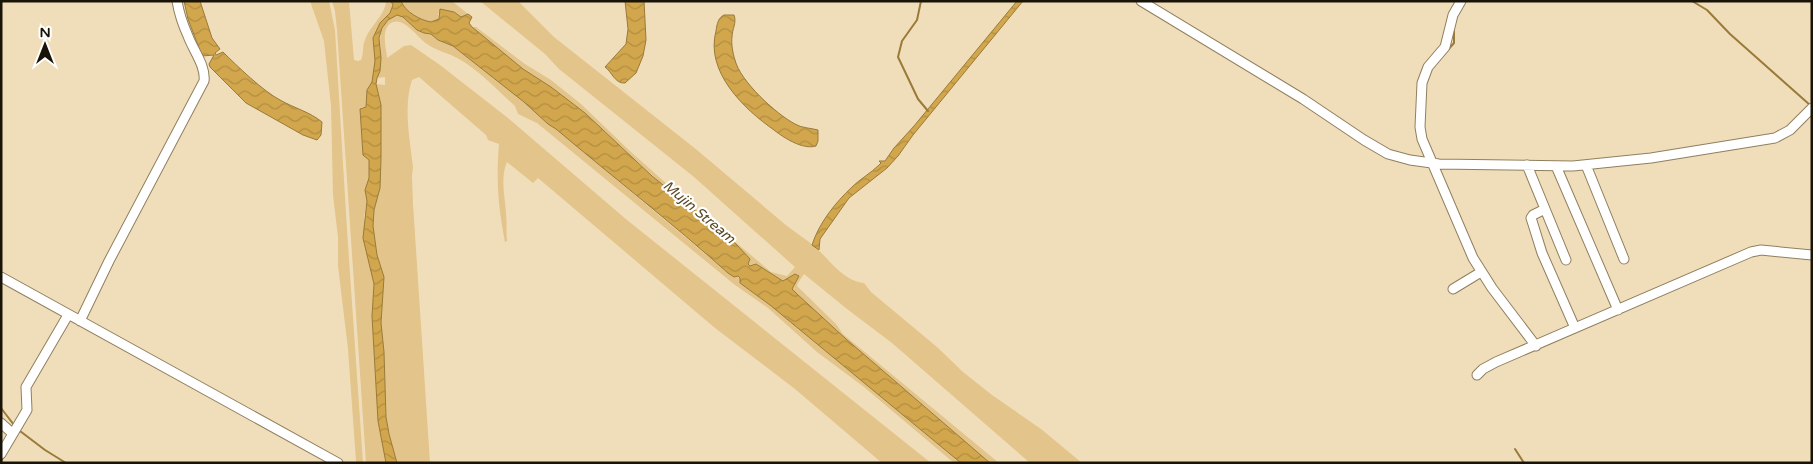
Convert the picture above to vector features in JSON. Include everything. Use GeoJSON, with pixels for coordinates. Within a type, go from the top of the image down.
{"type":"FeatureCollection","features":[{"type":"Feature","properties":{"kind":"street"},"geometry":{"type":"LineString","coordinates":[[80,321],[109,261],[204,81],[203,69],[188,36],[177,1]]}},
{"type":"Feature","properties":{"kind":"street"},"geometry":{"type":"LineString","coordinates":[[1141,1],[1303,99],[1336,123],[1388,154],[1432,164],[1556,166],[1586,165],[1651,158],[1775,138],[1790,130],[1812,108]]}},
{"type":"Feature","properties":{"kind":"street"},"geometry":{"type":"LineString","coordinates":[[1461,1],[1453,15],[1445,47],[1428,67],[1422,83],[1420,126],[1422,139],[1473,258],[1481,272],[1536,346]]}},
{"type":"Feature","properties":{"kind":"street"},"geometry":{"type":"LineString","coordinates":[[1527,165],[1566,260]]}},
{"type":"Feature","properties":{"kind":"street"},"geometry":{"type":"LineString","coordinates":[[1586,165],[1624,259]]}},
{"type":"Feature","properties":{"kind":"street"},"geometry":{"type":"LineString","coordinates":[[1556,166],[1618,310]]}},
{"type":"Feature","properties":{"kind":"street"},"geometry":{"type":"LineString","coordinates":[[1545,209],[1533,215],[1531,218],[1532,222],[1542,253],[1575,328]]}},
{"type":"Feature","properties":{"kind":"street"},"geometry":{"type":"LineString","coordinates":[[1477,375],[1496,362],[1751,252],[1761,250],[1812,255]]}},
{"type":"Feature","properties":{"kind":"street"},"geometry":{"type":"LineString","coordinates":[[1453,289],[1481,272]]}},
{"type":"Feature","properties":{"kind":"street"},"geometry":{"type":"LineString","coordinates":[[1,277],[68,315],[171,369],[338,463]]}},
{"type":"Feature","properties":{"kind":"street"},"geometry":{"type":"LineString","coordinates":[[1,454],[27,410],[26,387],[68,315]]}},
{"type":"Feature","properties":{"kind":"street"},"geometry":{"type":"LineString","coordinates":[[1,424],[12,433]]}},
{"type":"Feature","properties":{"kind":"shaded area"},"geometry":{"type":"Polygon","coordinates":[[[310,1],[329,1],[335,30],[363,463],[356,463],[348,349],[338,266],[338,237],[333,195],[331,106],[324,41],[310,1]]]}},
{"type":"Feature","properties":{"kind":"shaded area"},"geometry":{"type":"Polygon","coordinates":[[[332,1],[349,1],[354,60],[358,61],[361,60],[367,35],[383,11],[386,1],[391,1],[393,5],[390,13],[380,23],[373,38],[375,61],[372,82],[367,90],[366,107],[360,109],[363,155],[369,160],[369,178],[365,190],[367,201],[364,217],[374,284],[372,316],[378,421],[386,463],[366,463],[337,30],[332,1]]]}},
{"type":"Feature","properties":{"kind":"shaded area"},"geometry":{"type":"Polygon","coordinates":[[[401,1],[452,1],[468,14],[461,17],[454,12],[438,13],[439,19],[431,22],[413,15],[401,1]]]}},
{"type":"Feature","properties":{"kind":"shaded area"},"geometry":{"type":"Polygon","coordinates":[[[480,1],[518,1],[554,37],[697,150],[787,226],[812,244],[843,274],[864,283],[871,292],[937,347],[963,372],[1041,429],[1082,463],[1030,463],[892,343],[804,274],[797,286],[836,324],[843,334],[999,463],[990,463],[846,339],[797,294],[792,289],[798,276],[795,274],[784,281],[756,264],[750,266],[585,113],[551,87],[523,69],[472,27],[476,27],[525,64],[551,80],[581,104],[677,193],[771,272],[787,276],[795,267],[694,177],[559,69],[545,54],[480,1]]]}},
{"type":"Feature","properties":{"kind":"shaded area"},"geometry":{"type":"Polygon","coordinates":[[[397,15],[403,17],[417,30],[431,34],[438,40],[453,46],[524,102],[728,273],[740,278],[740,283],[770,305],[961,463],[954,463],[864,387],[817,352],[768,308],[735,285],[537,123],[518,114],[515,106],[474,69],[423,41],[402,23],[393,22],[386,28],[385,33],[387,58],[404,46],[411,45],[440,65],[508,118],[627,220],[931,463],[882,463],[795,389],[715,328],[538,178],[533,183],[507,162],[503,181],[507,241],[505,242],[498,193],[499,144],[488,140],[486,135],[419,77],[412,80],[409,90],[408,112],[413,167],[413,204],[430,463],[397,463],[386,417],[381,323],[384,277],[377,255],[373,226],[374,210],[380,188],[381,158],[381,105],[376,84],[385,85],[385,77],[377,78],[381,61],[380,43],[383,27],[397,15]]]}},
{"type":"Feature","properties":{"kind":"water"},"geometry":{"type":"Polygon","coordinates":[[[184,1],[200,1],[212,38],[220,49],[215,53],[216,55],[223,52],[250,78],[273,96],[322,122],[321,135],[317,140],[303,135],[246,103],[210,67],[209,64],[214,55],[202,56],[188,19],[184,1]]]}},
{"type":"Feature","properties":{"kind":"water"},"geometry":{"type":"Polygon","coordinates":[[[391,1],[401,1],[413,15],[431,22],[439,19],[440,9],[454,12],[461,17],[468,14],[472,17],[469,23],[472,27],[523,69],[551,87],[585,113],[652,176],[736,244],[750,259],[748,264],[750,266],[756,264],[783,281],[795,274],[799,276],[792,289],[797,294],[846,339],[990,463],[961,463],[770,305],[740,283],[738,276],[734,277],[728,273],[524,102],[453,46],[438,40],[431,34],[417,30],[403,17],[397,15],[388,20],[382,28],[379,38],[380,71],[376,84],[381,105],[381,158],[380,188],[374,210],[373,226],[377,255],[384,277],[381,323],[386,417],[397,463],[386,463],[378,421],[372,316],[374,284],[363,238],[367,201],[365,190],[369,178],[369,160],[363,155],[360,109],[366,107],[367,90],[372,82],[375,61],[373,38],[380,23],[390,13],[393,5],[391,1]]]}},
{"type":"Feature","properties":{"kind":"water"},"geometry":{"type":"Polygon","coordinates":[[[625,1],[644,1],[646,40],[643,56],[636,73],[625,83],[622,83],[616,80],[605,67],[626,44],[628,29],[625,1]]]}},
{"type":"Feature","properties":{"kind":"water"},"geometry":{"type":"Polygon","coordinates":[[[1017,1],[1023,1],[913,135],[898,156],[887,168],[849,198],[820,239],[819,250],[812,245],[823,221],[834,207],[855,184],[881,163],[879,161],[885,161],[1017,1]]]}},
{"type":"Feature","properties":{"kind":"water"},"geometry":{"type":"Polygon","coordinates":[[[724,15],[734,15],[732,49],[734,58],[738,68],[751,87],[787,119],[800,126],[818,130],[816,146],[800,145],[783,136],[762,121],[730,88],[716,61],[714,46],[717,24],[724,15]]]}},
{"type":"Feature","properties":{"kind":"waterway"},"geometry":{"type":"LineString","coordinates":[[921,1],[917,20],[902,41],[898,57],[918,99],[928,111]]}},
{"type":"Feature","properties":{"kind":"waterway"},"geometry":{"type":"LineString","coordinates":[[1692,1],[1707,10],[1730,34],[1810,105]]}},
{"type":"Feature","properties":{"kind":"waterway"},"geometry":{"type":"LineString","coordinates":[[1446,52],[1454,43],[1454,27]]}},
{"type":"Feature","properties":{"kind":"waterway"},"geometry":{"type":"LineString","coordinates":[[1,408],[14,425]]}},
{"type":"Feature","properties":{"kind":"waterway"},"geometry":{"type":"LineString","coordinates":[[19,432],[66,463]]}},
{"type":"Feature","properties":{"kind":"waterway"},"geometry":{"type":"LineString","coordinates":[[1515,449],[1524,463]]}},
{"type":"Feature","properties":{"kind":"waterway"},"geometry":{"type":"LineString","coordinates":[[1,462],[4,455]]}},
{"type":"Feature","properties":{"kind":"water label","name":"Mujin Stream"},"geometry":{"type":"Point","coordinates":[699,212]}}]}
